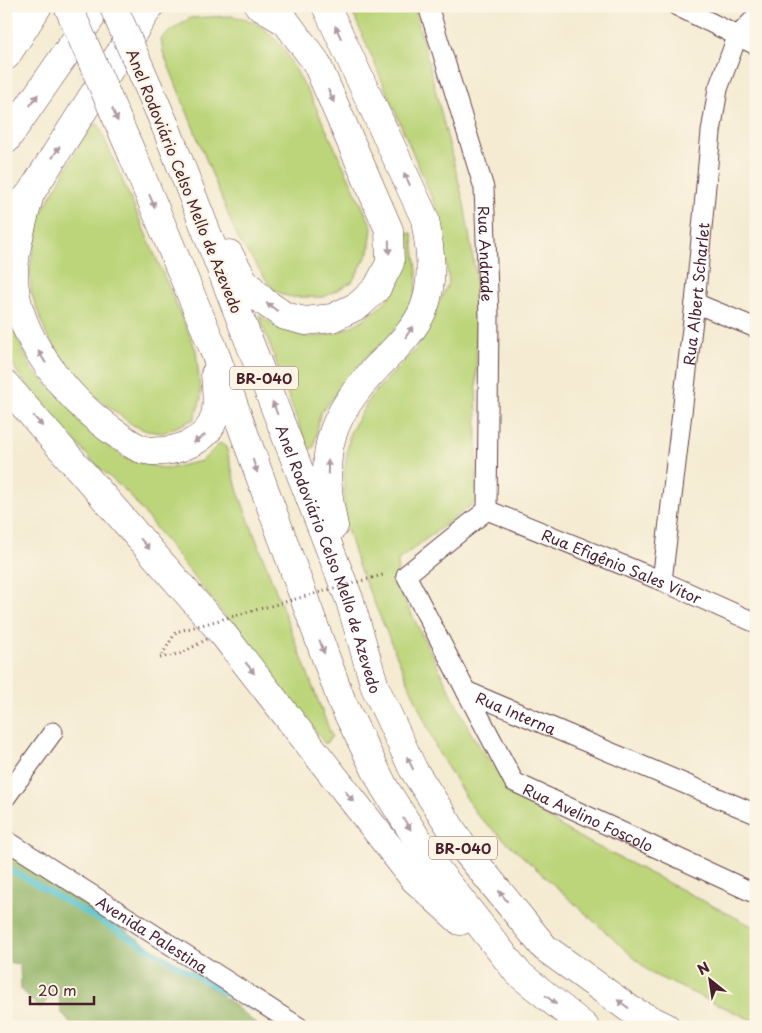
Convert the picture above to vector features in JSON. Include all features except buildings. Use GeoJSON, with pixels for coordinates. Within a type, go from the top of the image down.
{"type":"FeatureCollection","features":[{"type":"Feature","properties":{"kind":"main road"},"geometry":{"type":"LineString","coordinates":[[12,46],[38,6]]}},
{"type":"Feature","properties":{"kind":"main road","name":"BR-040"},"geometry":{"type":"LineString","coordinates":[[68,6],[212,345],[273,516],[346,710],[384,787],[437,870],[518,973],[585,1027]]}},
{"type":"Feature","properties":{"kind":"main road"},"geometry":{"type":"LineString","coordinates":[[6,140],[99,6]]}},
{"type":"Feature","properties":{"kind":"main road","name":"Anel Rodoviário Celso Mello de Azevedo"},"geometry":{"type":"LineString","coordinates":[[113,6],[165,125],[350,601],[378,695],[413,769],[465,850],[545,948],[631,1010],[666,1027]]}},
{"type":"Feature","properties":{"kind":"main road"},"geometry":{"type":"LineString","coordinates":[[177,156],[244,281],[263,301],[285,316],[305,321],[332,318],[359,305],[377,288],[390,263],[389,230],[316,62],[286,22],[259,6]]}},
{"type":"Feature","properties":{"kind":"main road"},"geometry":{"type":"LineString","coordinates":[[326,6],[425,219],[431,255],[430,288],[423,310],[403,341],[364,380],[349,400],[332,429],[328,453],[327,496],[350,601]]}},
{"type":"Feature","properties":{"kind":"main road"},"geometry":{"type":"LineString","coordinates":[[6,220],[30,194],[152,8]]}},
{"type":"Feature","properties":{"kind":"main road"},"geometry":{"type":"LineString","coordinates":[[30,194],[14,276],[19,303],[27,328],[40,354],[61,384],[97,420],[144,449],[174,451],[199,440],[212,428],[216,409],[212,345]]}},
{"type":"Feature","properties":{"kind":"main road"},"geometry":{"type":"LineString","coordinates":[[6,385],[223,634],[414,879],[518,973]]}},
{"type":"Feature","properties":{"kind":"street"},"geometry":{"type":"LineString","coordinates":[[7,6],[17,16],[12,46]]}},
{"type":"Feature","properties":{"kind":"street","name":"Rua Andrade"},"geometry":{"type":"LineString","coordinates":[[428,6],[484,188],[489,317],[487,510]]}},
{"type":"Feature","properties":{"kind":"street"},"geometry":{"type":"LineString","coordinates":[[677,6],[756,45]]}},
{"type":"Feature","properties":{"kind":"street","name":"Rua Albert Scharlet"},"geometry":{"type":"LineString","coordinates":[[662,581],[694,303],[711,132],[718,89],[737,37],[756,18]]}},
{"type":"Feature","properties":{"kind":"street"},"geometry":{"type":"LineString","coordinates":[[694,303],[756,328]]}},
{"type":"Feature","properties":{"kind":"street","name":"Rua Efigênio Sales Vitor"},"geometry":{"type":"LineString","coordinates":[[487,510],[662,581],[756,623]]}},
{"type":"Feature","properties":{"kind":"street","name":"Rua Interna"},"geometry":{"type":"LineString","coordinates":[[487,510],[406,575],[466,692],[756,814]]}},
{"type":"Feature","properties":{"kind":"street","name":"Rua Avelino Foscolo"},"geometry":{"type":"LineString","coordinates":[[466,692],[514,782],[756,894]]}},
{"type":"Feature","properties":{"kind":"street"},"geometry":{"type":"LineString","coordinates":[[6,797],[53,732]]}},
{"type":"Feature","properties":{"kind":"street","name":"Avenida Palestina"},"geometry":{"type":"LineString","coordinates":[[6,840],[298,1027]]}},
{"type":"Feature","properties":{"kind":"path"},"geometry":{"type":"LineString","coordinates":[[207,639],[182,654],[160,658],[176,632],[386,574]]}},
{"type":"Feature","properties":{"kind":"green space"},"geometry":{"type":"Polygon","coordinates":[[[350,6],[414,6],[464,203],[476,277],[477,501],[398,560],[397,585],[472,735],[511,793],[573,834],[756,928],[756,1022],[652,974],[477,815],[438,752],[358,565],[344,519],[344,473],[350,433],[371,396],[417,348],[449,282],[439,214],[350,6]]]}},
{"type":"Feature","properties":{"kind":"green space"},"geometry":{"type":"Polygon","coordinates":[[[233,16],[254,22],[267,31],[282,46],[311,97],[372,227],[369,252],[352,282],[324,297],[292,297],[272,288],[238,239],[163,52],[161,38],[190,18],[233,16]]]}},
{"type":"Feature","properties":{"kind":"green space"},"geometry":{"type":"Polygon","coordinates":[[[98,124],[196,350],[201,399],[194,419],[163,433],[147,431],[133,425],[85,389],[46,334],[31,292],[30,266],[41,213],[91,126],[98,124]]]}},
{"type":"Feature","properties":{"kind":"green space"},"geometry":{"type":"Polygon","coordinates":[[[405,233],[412,233],[417,271],[416,291],[408,313],[385,341],[364,359],[320,414],[314,447],[308,450],[259,315],[280,328],[304,336],[317,337],[346,329],[373,312],[394,291],[402,274],[405,233]]]}},
{"type":"Feature","properties":{"kind":"green space"},"geometry":{"type":"Polygon","coordinates":[[[6,313],[31,368],[110,447],[126,459],[166,469],[202,461],[220,443],[226,447],[238,492],[332,737],[325,744],[129,494],[94,463],[20,377],[6,352],[6,313]]]}},
{"type":"Feature","properties":{"kind":"green space"},"geometry":{"type":"Polygon","coordinates":[[[6,851],[219,993],[260,1027],[73,1027],[61,1012],[58,985],[40,1009],[21,990],[20,964],[6,962],[6,851]]]}},
{"type":"Feature","properties":{"kind":"waterway"},"geometry":{"type":"LineString","coordinates":[[6,867],[252,1008]]}}]}
